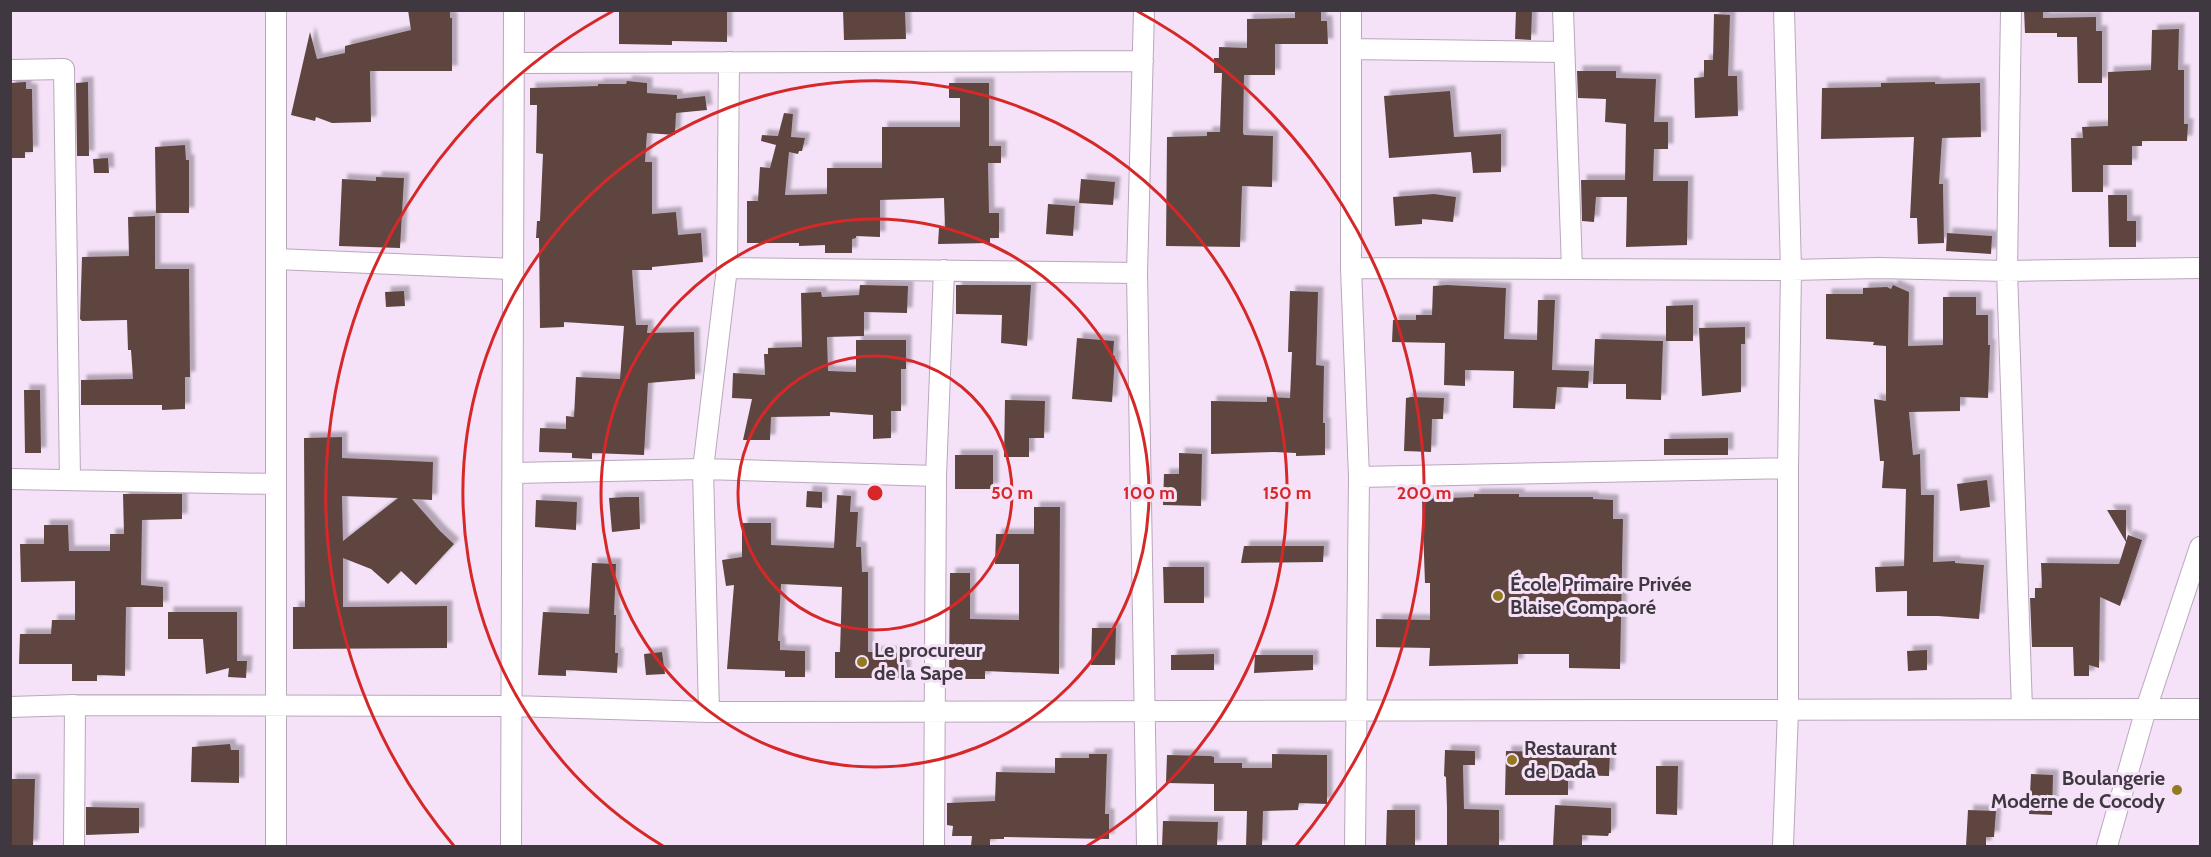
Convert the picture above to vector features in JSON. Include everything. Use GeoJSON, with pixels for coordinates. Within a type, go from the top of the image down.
{"type":"FeatureCollection","features":[{"type":"Feature","properties":{"kind":"street"},"geometry":{"type":"LineString","coordinates":[[276,10],[276,846]]}},
{"type":"Feature","properties":{"kind":"street"},"geometry":{"type":"LineString","coordinates":[[511,846],[514,10]]}},
{"type":"Feature","properties":{"kind":"street"},"geometry":{"type":"LineString","coordinates":[[1144,10],[1137,273],[1147,846]]}},
{"type":"Feature","properties":{"kind":"street"},"geometry":{"type":"LineString","coordinates":[[1351,10],[1352,268],[1359,477],[1355,846]]}},
{"type":"Feature","properties":{"kind":"street"},"geometry":{"type":"LineString","coordinates":[[1563,10],[1572,269]]}},
{"type":"Feature","properties":{"kind":"street"},"geometry":{"type":"LineString","coordinates":[[1783,846],[1788,710],[1791,270],[1784,10]]}},
{"type":"Feature","properties":{"kind":"street"},"geometry":{"type":"LineString","coordinates":[[2011,10],[2007,271],[2022,710]]}},
{"type":"Feature","properties":{"kind":"street"},"geometry":{"type":"LineString","coordinates":[[1351,49],[1563,52]]}},
{"type":"Feature","properties":{"kind":"street"},"geometry":{"type":"LineString","coordinates":[[514,63],[1143,61]]}},
{"type":"Feature","properties":{"kind":"street"},"geometry":{"type":"LineString","coordinates":[[709,712],[703,469],[727,268],[729,62]]}},
{"type":"Feature","properties":{"kind":"street"},"geometry":{"type":"LineString","coordinates":[[10,70],[64,69],[70,480]]}},
{"type":"Feature","properties":{"kind":"street"},"geometry":{"type":"LineString","coordinates":[[276,259],[513,268]]}},
{"type":"Feature","properties":{"kind":"street"},"geometry":{"type":"LineString","coordinates":[[727,268],[1137,273]]}},
{"type":"Feature","properties":{"kind":"street"},"geometry":{"type":"LineString","coordinates":[[1352,268],[1791,270],[1879,268],[2007,271],[2200,268]]}},
{"type":"Feature","properties":{"kind":"street"},"geometry":{"type":"LineString","coordinates":[[934,846],[936,476],[944,270]]}},
{"type":"Feature","properties":{"kind":"street"},"geometry":{"type":"LineString","coordinates":[[1359,477],[1788,468]]}},
{"type":"Feature","properties":{"kind":"street"},"geometry":{"type":"LineString","coordinates":[[514,473],[703,469],[936,476]]}},
{"type":"Feature","properties":{"kind":"street"},"geometry":{"type":"LineString","coordinates":[[10,479],[275,484]]}},
{"type":"Feature","properties":{"kind":"street"},"geometry":{"type":"LineString","coordinates":[[2107,846],[2146,709],[2200,547]]}},
{"type":"Feature","properties":{"kind":"street"},"geometry":{"type":"LineString","coordinates":[[74,846],[75,705]]}},
{"type":"Feature","properties":{"kind":"street"},"geometry":{"type":"LineString","coordinates":[[10,707],[75,705],[512,706],[709,712],[2200,709]]}},
{"type":"Feature","properties":{"kind":"building"},"geometry":{"type":"Polygon","coordinates":[[[408,10],[450,10],[452,71],[370,71],[371,122],[332,123],[316,117],[315,121],[291,115],[310,32],[317,59],[345,53],[345,46],[411,30],[408,10]]]}},
{"type":"Feature","properties":{"kind":"building"},"geometry":{"type":"Polygon","coordinates":[[[619,10],[727,10],[727,42],[672,41],[672,45],[619,44],[619,10]]]}},
{"type":"Feature","properties":{"kind":"building"},"geometry":{"type":"Polygon","coordinates":[[[843,10],[905,10],[906,39],[844,40],[843,10]]]}},
{"type":"Feature","properties":{"kind":"building"},"geometry":{"type":"Polygon","coordinates":[[[1295,10],[1321,10],[1321,21],[1327,21],[1328,44],[1275,44],[1275,75],[1244,75],[1243,133],[1244,135],[1273,136],[1272,187],[1242,186],[1240,247],[1166,246],[1167,137],[1207,136],[1207,132],[1220,132],[1222,73],[1214,73],[1214,58],[1219,58],[1219,47],[1247,48],[1247,19],[1295,18],[1295,10]]]}},
{"type":"Feature","properties":{"kind":"building"},"geometry":{"type":"Polygon","coordinates":[[[1516,10],[1532,10],[1531,40],[1515,39],[1516,10]]]}},
{"type":"Feature","properties":{"kind":"building"},"geometry":{"type":"Polygon","coordinates":[[[2024,10],[2043,10],[2043,18],[2096,17],[2096,31],[2102,31],[2102,83],[2078,83],[2077,37],[2057,37],[2057,33],[2025,33],[2024,10]]]}},
{"type":"Feature","properties":{"kind":"building"},"geometry":{"type":"Polygon","coordinates":[[[1714,14],[1730,15],[1728,76],[1737,76],[1738,116],[1695,118],[1694,78],[1704,77],[1704,60],[1713,60],[1714,14]]]}},
{"type":"Feature","properties":{"kind":"building"},"geometry":{"type":"Polygon","coordinates":[[[2179,29],[2178,70],[2184,70],[2184,124],[2188,124],[2187,141],[2142,141],[2142,146],[2132,146],[2132,165],[2103,165],[2103,192],[2072,192],[2071,138],[2083,138],[2082,127],[2108,126],[2108,72],[2151,70],[2152,30],[2179,29]]]}},
{"type":"Feature","properties":{"kind":"building"},"geometry":{"type":"Polygon","coordinates":[[[1577,71],[1616,71],[1616,78],[1656,79],[1654,122],[1668,122],[1668,149],[1654,149],[1653,181],[1688,181],[1687,245],[1626,247],[1627,197],[1596,197],[1594,222],[1582,221],[1581,180],[1625,180],[1626,124],[1605,122],[1606,99],[1578,98],[1577,71]]]}},
{"type":"Feature","properties":{"kind":"building"},"geometry":{"type":"Polygon","coordinates":[[[627,81],[647,83],[647,93],[677,95],[677,99],[705,96],[707,110],[676,113],[675,135],[647,133],[645,162],[652,162],[652,214],[676,212],[678,235],[701,233],[703,262],[652,267],[652,270],[632,270],[636,325],[648,325],[647,333],[694,332],[695,379],[648,383],[644,455],[592,453],[592,459],[572,458],[572,453],[539,452],[540,428],[566,429],[566,416],[574,417],[576,377],[620,379],[624,326],[564,322],[564,327],[540,328],[539,238],[536,238],[537,221],[540,221],[543,154],[536,153],[537,105],[530,105],[530,88],[626,84],[627,81]]]}},
{"type":"Feature","properties":{"kind":"building"},"geometry":{"type":"Polygon","coordinates":[[[26,82],[26,89],[32,89],[33,152],[25,152],[25,158],[10,158],[10,83],[26,82]]]}},
{"type":"Feature","properties":{"kind":"building"},"geometry":{"type":"Polygon","coordinates":[[[88,82],[89,156],[77,156],[76,83],[88,82]]]}},
{"type":"Feature","properties":{"kind":"building"},"geometry":{"type":"Polygon","coordinates":[[[1935,82],[1935,84],[1980,83],[1981,137],[1942,138],[1939,184],[1943,184],[1944,243],[1918,244],[1917,218],[1910,218],[1914,137],[1821,139],[1822,88],[1881,87],[1881,83],[1935,82]]]}},
{"type":"Feature","properties":{"kind":"building"},"geometry":{"type":"Polygon","coordinates":[[[949,83],[989,83],[989,146],[1001,146],[1001,163],[988,163],[989,213],[999,213],[999,238],[990,238],[990,243],[938,244],[939,228],[945,227],[944,198],[880,200],[880,237],[856,236],[852,239],[852,253],[825,253],[825,245],[747,243],[747,201],[758,201],[760,167],[770,168],[776,145],[761,141],[762,135],[778,136],[784,113],[793,114],[791,137],[805,138],[802,151],[798,154],[789,152],[785,195],[827,194],[827,168],[882,168],[882,127],[960,127],[960,98],[949,98],[949,83]]]}},
{"type":"Feature","properties":{"kind":"building"},"geometry":{"type":"Polygon","coordinates":[[[1450,91],[1454,137],[1501,134],[1501,172],[1473,173],[1471,152],[1389,158],[1384,96],[1450,91]]]}},
{"type":"Feature","properties":{"kind":"building"},"geometry":{"type":"Polygon","coordinates":[[[185,145],[186,160],[189,160],[189,213],[156,213],[155,147],[185,145]]]}},
{"type":"Feature","properties":{"kind":"building"},"geometry":{"type":"Polygon","coordinates":[[[108,158],[109,173],[94,173],[93,159],[108,158]]]}},
{"type":"Feature","properties":{"kind":"building"},"geometry":{"type":"Polygon","coordinates":[[[376,177],[404,178],[400,248],[339,246],[342,179],[376,181],[376,177]]]}},
{"type":"Feature","properties":{"kind":"building"},"geometry":{"type":"Polygon","coordinates":[[[1081,179],[1115,182],[1113,205],[1079,203],[1081,179]]]}},
{"type":"Feature","properties":{"kind":"building"},"geometry":{"type":"Polygon","coordinates":[[[1434,194],[1456,197],[1453,222],[1422,219],[1422,224],[1395,226],[1393,197],[1434,194]]]}},
{"type":"Feature","properties":{"kind":"building"},"geometry":{"type":"Polygon","coordinates":[[[2108,195],[2127,195],[2127,221],[2136,221],[2136,247],[2109,247],[2108,195]]]}},
{"type":"Feature","properties":{"kind":"building"},"geometry":{"type":"Polygon","coordinates":[[[1048,204],[1075,206],[1073,236],[1046,234],[1048,204]]]}},
{"type":"Feature","properties":{"kind":"building"},"geometry":{"type":"Polygon","coordinates":[[[155,216],[155,269],[189,269],[190,377],[185,377],[185,409],[162,410],[162,405],[81,405],[81,380],[133,379],[131,350],[128,350],[127,320],[82,321],[80,319],[82,257],[129,256],[128,217],[155,216]]]}},
{"type":"Feature","properties":{"kind":"building"},"geometry":{"type":"Polygon","coordinates":[[[1947,233],[1992,236],[1991,254],[1946,251],[1947,233]]]}},
{"type":"Feature","properties":{"kind":"building"},"geometry":{"type":"Polygon","coordinates":[[[860,285],[908,286],[907,313],[864,312],[864,336],[827,337],[828,371],[856,372],[856,340],[906,340],[906,369],[901,369],[901,411],[891,411],[891,438],[873,439],[873,415],[830,412],[830,416],[771,417],[770,440],[743,440],[752,399],[732,398],[733,373],[765,375],[764,354],[768,354],[768,348],[802,347],[801,293],[821,292],[822,297],[859,295],[860,285]]]}},
{"type":"Feature","properties":{"kind":"building"},"geometry":{"type":"Polygon","coordinates":[[[956,285],[1031,285],[1027,346],[1001,343],[1002,315],[956,314],[956,285]]]}},
{"type":"Feature","properties":{"kind":"building"},"geometry":{"type":"Polygon","coordinates":[[[1893,285],[1909,292],[1908,346],[1943,345],[1943,297],[1976,297],[1976,315],[1988,315],[1988,345],[1990,345],[1988,398],[1960,397],[1960,411],[1909,412],[1913,455],[1920,454],[1921,495],[1934,495],[1933,562],[1955,561],[1955,563],[1984,565],[1979,619],[1907,616],[1907,591],[1876,592],[1875,567],[1904,566],[1906,489],[1882,488],[1884,461],[1880,461],[1874,399],[1886,401],[1886,346],[1873,345],[1874,342],[1826,339],[1826,294],[1863,294],[1863,288],[1887,287],[1891,289],[1893,285]]]}},
{"type":"Feature","properties":{"kind":"building"},"geometry":{"type":"Polygon","coordinates":[[[1433,286],[1506,288],[1504,339],[1537,340],[1538,300],[1555,300],[1552,370],[1589,371],[1588,388],[1557,387],[1555,409],[1513,408],[1514,371],[1465,370],[1465,386],[1444,385],[1445,343],[1392,342],[1393,320],[1416,320],[1416,315],[1432,315],[1433,286]]]}},
{"type":"Feature","properties":{"kind":"building"},"geometry":{"type":"Polygon","coordinates":[[[404,291],[405,306],[386,307],[385,292],[404,291]]]}},
{"type":"Feature","properties":{"kind":"building"},"geometry":{"type":"Polygon","coordinates":[[[1290,291],[1318,292],[1316,365],[1324,366],[1325,455],[1296,456],[1296,453],[1274,452],[1211,454],[1211,401],[1267,402],[1267,397],[1290,398],[1292,352],[1288,352],[1290,291]]]}},
{"type":"Feature","properties":{"kind":"building"},"geometry":{"type":"Polygon","coordinates":[[[1693,305],[1693,341],[1666,341],[1666,306],[1693,305]]]}},
{"type":"Feature","properties":{"kind":"building"},"geometry":{"type":"Polygon","coordinates":[[[1745,327],[1745,344],[1741,344],[1741,392],[1702,396],[1699,328],[1745,327]]]}},
{"type":"Feature","properties":{"kind":"building"},"geometry":{"type":"Polygon","coordinates":[[[1077,338],[1114,341],[1112,402],[1072,399],[1077,338]]]}},
{"type":"Feature","properties":{"kind":"building"},"geometry":{"type":"Polygon","coordinates":[[[1595,339],[1663,341],[1661,400],[1626,399],[1626,384],[1593,384],[1595,339]]]}},
{"type":"Feature","properties":{"kind":"building"},"geometry":{"type":"Polygon","coordinates":[[[24,390],[40,390],[41,453],[25,453],[24,390]]]}},
{"type":"Feature","properties":{"kind":"building"},"geometry":{"type":"Polygon","coordinates":[[[1406,398],[1444,398],[1443,419],[1432,419],[1431,452],[1404,451],[1406,398]]]}},
{"type":"Feature","properties":{"kind":"building"},"geometry":{"type":"Polygon","coordinates":[[[1005,400],[1045,401],[1044,438],[1029,438],[1029,457],[1004,457],[1005,400]]]}},
{"type":"Feature","properties":{"kind":"building"},"geometry":{"type":"Polygon","coordinates":[[[342,437],[342,458],[433,462],[432,500],[412,499],[454,544],[416,585],[401,571],[388,584],[371,569],[343,558],[343,607],[447,606],[447,648],[293,649],[293,607],[305,607],[304,438],[342,437]],[[342,496],[343,541],[398,498],[342,496]]]}},
{"type":"Feature","properties":{"kind":"building"},"geometry":{"type":"Polygon","coordinates":[[[1728,438],[1728,455],[1664,455],[1664,439],[1728,438]]]}},
{"type":"Feature","properties":{"kind":"building"},"geometry":{"type":"Polygon","coordinates":[[[1179,453],[1202,454],[1201,506],[1163,505],[1164,474],[1179,474],[1179,453]]]}},
{"type":"Feature","properties":{"kind":"building"},"geometry":{"type":"Polygon","coordinates":[[[955,455],[993,455],[993,489],[955,489],[955,455]]]}},
{"type":"Feature","properties":{"kind":"building"},"geometry":{"type":"Polygon","coordinates":[[[1987,480],[1990,507],[1960,511],[1957,484],[1987,480]]]}},
{"type":"Feature","properties":{"kind":"building"},"geometry":{"type":"Polygon","coordinates":[[[807,491],[822,492],[822,508],[806,507],[807,491]]]}},
{"type":"Feature","properties":{"kind":"building"},"geometry":{"type":"Polygon","coordinates":[[[123,494],[182,494],[182,519],[142,520],[141,585],[163,587],[163,607],[126,607],[125,676],[97,675],[97,681],[72,681],[72,664],[19,664],[20,634],[51,634],[52,620],[75,620],[75,581],[21,582],[20,544],[44,544],[44,525],[68,525],[69,551],[110,551],[110,534],[124,534],[123,494]]]}},
{"type":"Feature","properties":{"kind":"building"},"geometry":{"type":"Polygon","coordinates":[[[1474,494],[1519,494],[1519,497],[1593,497],[1593,499],[1613,500],[1613,519],[1623,519],[1620,669],[1569,668],[1569,654],[1518,654],[1518,664],[1429,666],[1430,648],[1376,647],[1376,619],[1430,620],[1430,583],[1425,583],[1422,499],[1474,497],[1474,494]]]}},
{"type":"Feature","properties":{"kind":"building"},"geometry":{"type":"Polygon","coordinates":[[[837,495],[851,496],[850,512],[858,512],[856,547],[861,547],[862,572],[868,572],[868,652],[905,652],[905,678],[835,678],[835,652],[840,652],[842,587],[781,584],[778,641],[780,641],[780,650],[805,651],[805,677],[785,677],[785,671],[727,669],[734,585],[726,586],[722,560],[742,557],[742,523],[771,523],[771,545],[834,548],[837,495]]]}},
{"type":"Feature","properties":{"kind":"building"},"geometry":{"type":"Polygon","coordinates":[[[639,497],[640,529],[612,532],[609,498],[639,497]]]}},
{"type":"Feature","properties":{"kind":"building"},"geometry":{"type":"Polygon","coordinates":[[[536,500],[577,502],[576,530],[535,527],[536,500]]]}},
{"type":"Feature","properties":{"kind":"building"},"geometry":{"type":"Polygon","coordinates":[[[1034,507],[1060,507],[1059,674],[985,671],[985,679],[949,679],[950,573],[970,573],[970,619],[1019,620],[1019,564],[995,564],[996,534],[1034,534],[1034,507]]]}},
{"type":"Feature","properties":{"kind":"building"},"geometry":{"type":"Polygon","coordinates":[[[2107,510],[2126,510],[2126,541],[2128,535],[2142,540],[2120,606],[2100,597],[2099,668],[2089,665],[2089,676],[2074,676],[2073,647],[2032,647],[2030,598],[2035,598],[2035,588],[2042,588],[2041,563],[2119,564],[2126,542],[2107,510]]]}},
{"type":"Feature","properties":{"kind":"building"},"geometry":{"type":"Polygon","coordinates":[[[1244,546],[1324,546],[1323,562],[1241,563],[1244,546]]]}},
{"type":"Feature","properties":{"kind":"building"},"geometry":{"type":"Polygon","coordinates":[[[592,563],[616,564],[614,615],[616,615],[615,653],[618,653],[617,673],[566,670],[566,676],[538,675],[543,612],[589,614],[592,563]]]}},
{"type":"Feature","properties":{"kind":"building"},"geometry":{"type":"Polygon","coordinates":[[[1163,567],[1204,567],[1204,603],[1164,603],[1163,567]]]}},
{"type":"Feature","properties":{"kind":"building"},"geometry":{"type":"Polygon","coordinates":[[[168,612],[237,612],[237,661],[247,661],[246,678],[228,677],[229,668],[206,674],[203,639],[168,639],[168,612]]]}},
{"type":"Feature","properties":{"kind":"building"},"geometry":{"type":"Polygon","coordinates":[[[1092,628],[1116,628],[1115,665],[1091,665],[1092,628]]]}},
{"type":"Feature","properties":{"kind":"building"},"geometry":{"type":"Polygon","coordinates":[[[1927,650],[1927,670],[1908,671],[1907,651],[1927,650]]]}},
{"type":"Feature","properties":{"kind":"building"},"geometry":{"type":"Polygon","coordinates":[[[662,652],[665,674],[646,675],[644,654],[662,652]]]}},
{"type":"Feature","properties":{"kind":"building"},"geometry":{"type":"Polygon","coordinates":[[[1214,654],[1214,670],[1171,670],[1171,655],[1214,654]]]}},
{"type":"Feature","properties":{"kind":"building"},"geometry":{"type":"Polygon","coordinates":[[[1255,655],[1313,655],[1313,670],[1254,673],[1255,655]]]}},
{"type":"Feature","properties":{"kind":"building"},"geometry":{"type":"Polygon","coordinates":[[[230,744],[231,750],[239,750],[239,783],[191,782],[192,747],[230,744]]]}},
{"type":"Feature","properties":{"kind":"building"},"geometry":{"type":"Polygon","coordinates":[[[1445,750],[1475,751],[1475,765],[1463,765],[1464,809],[1499,810],[1499,846],[1447,846],[1445,750]]]}},
{"type":"Feature","properties":{"kind":"building"},"geometry":{"type":"Polygon","coordinates":[[[1506,751],[1610,753],[1609,776],[1568,775],[1568,795],[1505,795],[1506,751]]]}},
{"type":"Feature","properties":{"kind":"building"},"geometry":{"type":"Polygon","coordinates":[[[1089,754],[1107,754],[1105,814],[1109,814],[1109,839],[1004,837],[1004,839],[990,839],[990,846],[971,846],[972,836],[952,836],[953,826],[947,825],[947,803],[995,801],[996,772],[1055,773],[1055,758],[1089,758],[1089,754]]]}},
{"type":"Feature","properties":{"kind":"building"},"geometry":{"type":"Polygon","coordinates":[[[1272,754],[1327,755],[1327,804],[1299,803],[1298,810],[1263,811],[1262,846],[1246,846],[1247,811],[1214,811],[1214,784],[1166,783],[1167,755],[1211,756],[1214,757],[1214,763],[1242,763],[1242,768],[1272,768],[1272,754]]]}},
{"type":"Feature","properties":{"kind":"building"},"geometry":{"type":"Polygon","coordinates":[[[1656,766],[1678,766],[1677,815],[1656,814],[1656,766]]]}},
{"type":"Feature","properties":{"kind":"building"},"geometry":{"type":"Polygon","coordinates":[[[2031,774],[2053,775],[2052,815],[2029,814],[2031,774]]]}},
{"type":"Feature","properties":{"kind":"building"},"geometry":{"type":"Polygon","coordinates":[[[10,779],[35,779],[33,846],[10,846],[10,779]]]}},
{"type":"Feature","properties":{"kind":"building"},"geometry":{"type":"Polygon","coordinates":[[[1555,805],[1611,808],[1611,833],[1608,836],[1582,835],[1582,846],[1553,846],[1555,805]]]}},
{"type":"Feature","properties":{"kind":"building"},"geometry":{"type":"Polygon","coordinates":[[[86,807],[139,808],[139,833],[86,835],[86,807]]]}},
{"type":"Feature","properties":{"kind":"building"},"geometry":{"type":"Polygon","coordinates":[[[1387,810],[1415,810],[1415,846],[1386,846],[1387,810]]]}},
{"type":"Feature","properties":{"kind":"building"},"geometry":{"type":"Polygon","coordinates":[[[1968,810],[1996,811],[1994,837],[1986,837],[1986,846],[1966,846],[1968,810]]]}},
{"type":"Feature","properties":{"kind":"building"},"geometry":{"type":"Polygon","coordinates":[[[1163,821],[1218,822],[1217,846],[1162,846],[1163,821]]]}},
{"type":"Feature","properties":{"kind":"place","name":"École Primaire Privée Blaise Compaoré"},"geometry":{"type":"Point","coordinates":[1498,596]}},
{"type":"Feature","properties":{"kind":"place","name":"Le procureur de la Sape"},"geometry":{"type":"Point","coordinates":[862,662]}},
{"type":"Feature","properties":{"kind":"place","name":"Restaurant de Dada"},"geometry":{"type":"Point","coordinates":[1512,760]}},
{"type":"Feature","properties":{"kind":"place","name":"Boulangerie Moderne de Cocody"},"geometry":{"type":"Point","coordinates":[2177,790]}}]}
